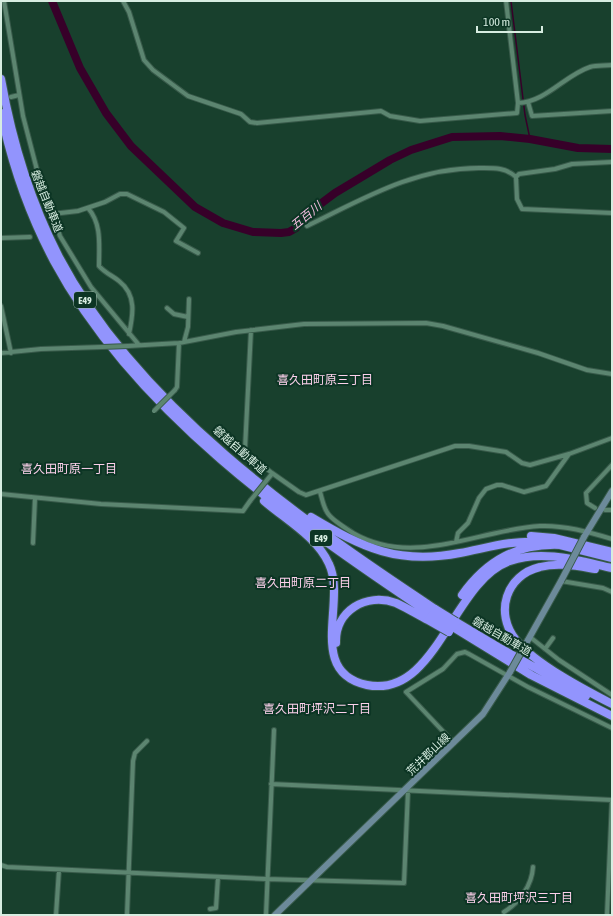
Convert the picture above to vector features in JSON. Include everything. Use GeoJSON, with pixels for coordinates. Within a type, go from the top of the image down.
{"type":"FeatureCollection","features":[{"type":"Feature","properties":{"kind":"highway","name":"磐越自動車道"},"geometry":{"type":"LineString","coordinates":[[1,79],[12,133],[27,184],[47,232],[74,282],[112,337],[148,379],[190,421],[248,472],[432,615]]}},
{"type":"Feature","properties":{"kind":"highway","name":"磐越自動車道"},"geometry":{"type":"LineString","coordinates":[[1,113],[11,155],[29,208],[68,286],[106,341],[142,383],[175,416],[215,453],[268,498],[330,544],[432,615],[453,627],[503,650],[612,709]]}},
{"type":"Feature","properties":{"kind":"highway"},"geometry":{"type":"LineString","coordinates":[[215,453],[245,485],[309,538],[326,557],[332,570],[335,584],[331,636],[332,652],[338,665],[353,680],[366,685],[380,686],[395,683],[408,675],[427,659],[465,600],[491,571],[504,563],[519,558],[560,557],[612,568]]}},
{"type":"Feature","properties":{"kind":"highway"},"geometry":{"type":"LineString","coordinates":[[248,472],[310,516],[360,545],[399,556],[441,556],[515,542],[537,542],[561,545],[612,558]]}},
{"type":"Feature","properties":{"kind":"highway"},"geometry":{"type":"LineString","coordinates":[[441,556],[495,540],[526,536],[554,538],[612,552]]}},
{"type":"Feature","properties":{"kind":"highway"},"geometry":{"type":"LineString","coordinates":[[561,545],[523,548],[490,564],[464,592],[423,655],[409,668],[398,675],[380,681],[360,678],[346,668],[338,653],[336,636],[339,624],[350,609],[361,603],[381,600],[395,603],[432,615],[453,627],[493,657],[612,716]]}},
{"type":"Feature","properties":{"kind":"highway"},"geometry":{"type":"LineString","coordinates":[[465,600],[490,575],[517,563],[556,561],[612,573]]}},
{"type":"Feature","properties":{"kind":"highway"},"geometry":{"type":"LineString","coordinates":[[596,569],[554,565],[541,566],[528,572],[517,580],[509,590],[505,602],[504,614],[510,631],[529,653],[570,680],[612,704]]}},
{"type":"Feature","properties":{"kind":"main road"},"geometry":{"type":"LineString","coordinates":[[586,535],[612,491]]}},
{"type":"Feature","properties":{"kind":"main road","name":"荒井郡山線"},"geometry":{"type":"LineString","coordinates":[[275,915],[406,791],[486,710],[509,674],[586,535]]}},
{"type":"Feature","properties":{"kind":"street"},"geometry":{"type":"LineString","coordinates":[[4,1],[18,95],[37,170],[60,236],[75,264],[91,287],[139,345]]}},
{"type":"Feature","properties":{"kind":"street"},"geometry":{"type":"LineString","coordinates":[[123,1],[129,12],[144,60],[153,70],[188,96],[241,114],[245,120],[252,123],[381,111],[390,116],[420,121],[515,114],[518,113],[523,103],[591,67],[612,65]]}},
{"type":"Feature","properties":{"kind":"street"},"geometry":{"type":"LineString","coordinates":[[506,1],[523,103],[532,116],[612,111]]}},
{"type":"Feature","properties":{"kind":"street"},"geometry":{"type":"LineString","coordinates":[[11,97],[18,95]]}},
{"type":"Feature","properties":{"kind":"street"},"geometry":{"type":"LineString","coordinates":[[516,177],[572,164],[612,162]]}},
{"type":"Feature","properties":{"kind":"street"},"geometry":{"type":"LineString","coordinates":[[307,226],[394,185],[436,172],[467,168],[496,168],[507,170],[516,177],[517,199],[522,209],[612,213]]}},
{"type":"Feature","properties":{"kind":"street"},"geometry":{"type":"LineString","coordinates":[[52,214],[73,212],[88,208],[120,194],[133,195],[149,206],[164,212],[184,228],[176,241],[198,253]]}},
{"type":"Feature","properties":{"kind":"street"},"geometry":{"type":"LineString","coordinates":[[88,208],[93,213],[98,225],[99,266],[123,285],[132,302],[134,310],[129,334]]}},
{"type":"Feature","properties":{"kind":"street"},"geometry":{"type":"LineString","coordinates":[[1,238],[30,237]]}},
{"type":"Feature","properties":{"kind":"street"},"geometry":{"type":"LineString","coordinates":[[184,342],[188,318],[189,299]]}},
{"type":"Feature","properties":{"kind":"street"},"geometry":{"type":"LineString","coordinates":[[1,306],[11,353]]}},
{"type":"Feature","properties":{"kind":"street"},"geometry":{"type":"LineString","coordinates":[[167,308],[174,314],[188,318]]}},
{"type":"Feature","properties":{"kind":"street"},"geometry":{"type":"LineString","coordinates":[[1,353],[41,349],[179,344],[251,330],[304,324],[434,324],[538,353],[587,370],[612,374]]}},
{"type":"Feature","properties":{"kind":"street"},"geometry":{"type":"LineString","coordinates":[[251,330],[245,449],[248,454],[271,474],[302,495],[320,492],[455,446],[469,446],[506,452],[522,463],[530,465],[569,454],[612,438]]}},
{"type":"Feature","properties":{"kind":"street"},"geometry":{"type":"LineString","coordinates":[[153,412],[177,387],[179,344]]}},
{"type":"Feature","properties":{"kind":"street"},"geometry":{"type":"LineString","coordinates":[[456,542],[458,533],[468,523],[479,498],[486,489],[497,485],[502,485],[524,492],[546,486],[569,454]]}},
{"type":"Feature","properties":{"kind":"street"},"geometry":{"type":"LineString","coordinates":[[595,508],[587,503],[586,493],[612,465]]}},
{"type":"Feature","properties":{"kind":"street"},"geometry":{"type":"LineString","coordinates":[[1,494],[101,504],[243,510],[271,474]]}},
{"type":"Feature","properties":{"kind":"street"},"geometry":{"type":"LineString","coordinates":[[320,492],[329,515],[348,530],[369,541],[390,547],[419,549],[483,535],[540,526],[566,527],[586,535],[612,539]]}},
{"type":"Feature","properties":{"kind":"street"},"geometry":{"type":"LineString","coordinates":[[33,543],[35,498]]}},
{"type":"Feature","properties":{"kind":"street"},"geometry":{"type":"LineString","coordinates":[[605,510],[612,510]]}},
{"type":"Feature","properties":{"kind":"street"},"geometry":{"type":"LineString","coordinates":[[561,580],[564,583],[603,588],[612,592]]}},
{"type":"Feature","properties":{"kind":"street"},"geometry":{"type":"LineString","coordinates":[[529,638],[612,695]]}},
{"type":"Feature","properties":{"kind":"street"},"geometry":{"type":"LineString","coordinates":[[545,649],[553,638]]}},
{"type":"Feature","properties":{"kind":"street"},"geometry":{"type":"LineString","coordinates":[[454,743],[406,692],[443,668],[461,652],[469,654],[509,674],[612,728]]}},
{"type":"Feature","properties":{"kind":"street"},"geometry":{"type":"LineString","coordinates":[[266,915],[266,879],[274,730]]}},
{"type":"Feature","properties":{"kind":"street"},"geometry":{"type":"LineString","coordinates":[[126,915],[133,761],[136,753],[147,741]]}},
{"type":"Feature","properties":{"kind":"street"},"geometry":{"type":"LineString","coordinates":[[271,784],[612,800],[607,915]]}},
{"type":"Feature","properties":{"kind":"street"},"geometry":{"type":"LineString","coordinates":[[1,865],[7,867],[59,870],[404,884],[406,791]]}},
{"type":"Feature","properties":{"kind":"street"},"geometry":{"type":"LineString","coordinates":[[504,912],[510,908],[527,888],[531,881],[533,867]]}},
{"type":"Feature","properties":{"kind":"street"},"geometry":{"type":"LineString","coordinates":[[56,915],[59,870]]}},
{"type":"Feature","properties":{"kind":"street"},"geometry":{"type":"LineString","coordinates":[[210,909],[216,908],[218,877]]}},
{"type":"Feature","properties":{"kind":"waterway","name":"五百川"},"geometry":{"type":"LineString","coordinates":[[52,1],[80,68],[106,113],[131,146],[195,207],[223,223],[253,232],[289,232],[296,228],[303,217],[335,193],[390,160],[411,150],[452,137],[500,136],[530,139],[578,148],[612,149]]}},
{"type":"Feature","properties":{"kind":"waterway"},"geometry":{"type":"LineString","coordinates":[[511,1],[525,115],[530,139]]}},
{"type":"Feature","properties":{"kind":"district","name":"喜久田町原三丁目"},"geometry":{"type":"Point","coordinates":[325,380]}},
{"type":"Feature","properties":{"kind":"district","name":"喜久田町原一丁目"},"geometry":{"type":"Point","coordinates":[69,469]}},
{"type":"Feature","properties":{"kind":"district","name":"喜久田町原二丁目"},"geometry":{"type":"Point","coordinates":[303,583]}},
{"type":"Feature","properties":{"kind":"district","name":"喜久田町坪沢二丁目"},"geometry":{"type":"Point","coordinates":[317,709]}},
{"type":"Feature","properties":{"kind":"district","name":"喜久田町坪沢三丁目"},"geometry":{"type":"Point","coordinates":[519,898]}}]}
